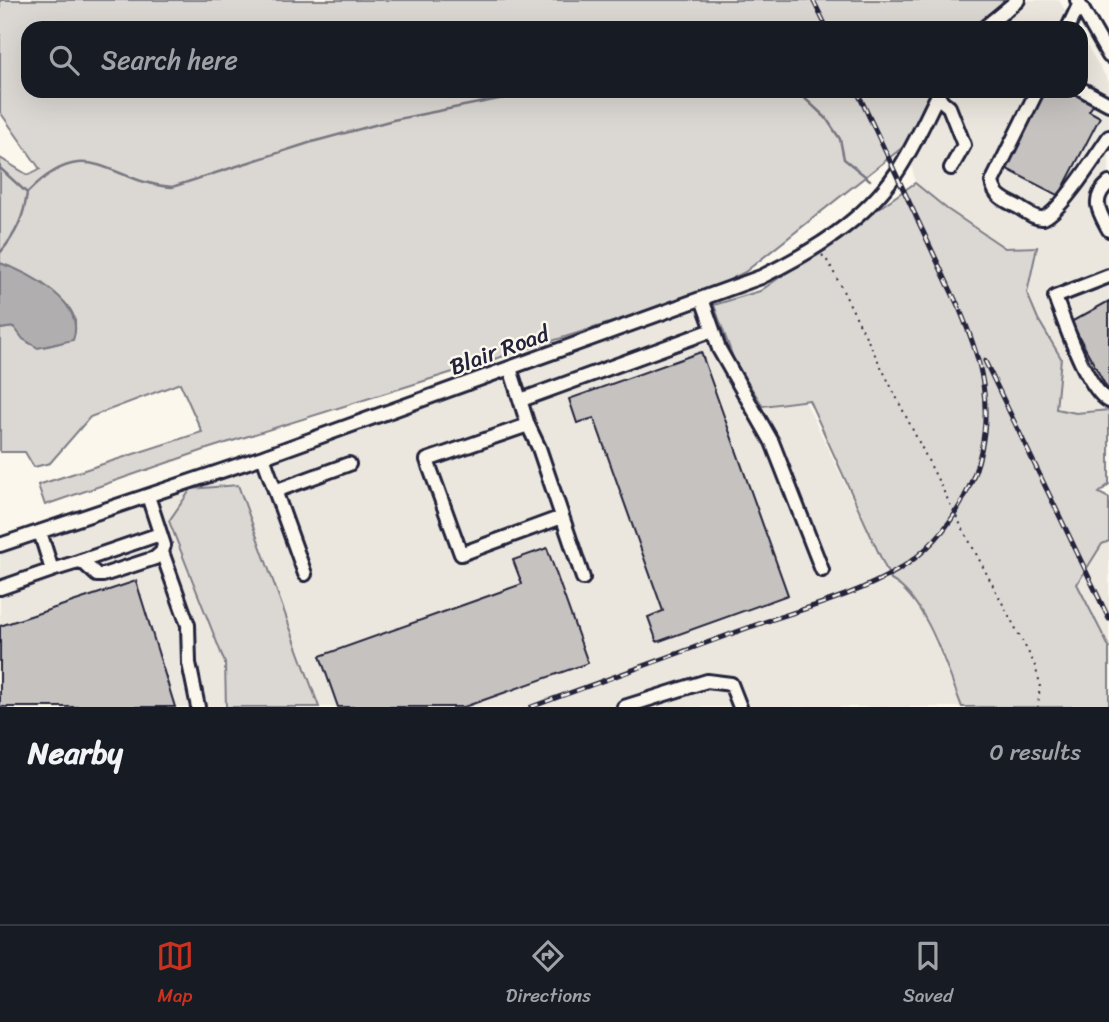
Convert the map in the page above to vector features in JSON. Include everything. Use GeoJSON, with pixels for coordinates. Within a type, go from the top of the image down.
{"type":"FeatureCollection","features":[{"type":"Feature","properties":{"kind":"street"},"geometry":{"type":"LineString","coordinates":[[993,21],[1018,0]]}},
{"type":"Feature","properties":{"kind":"street"},"geometry":{"type":"LineString","coordinates":[[1071,21],[1078,2]]}},
{"type":"Feature","properties":{"kind":"street"},"geometry":{"type":"LineString","coordinates":[[1078,2],[1109,56]]}},
{"type":"Feature","properties":{"kind":"street"},"geometry":{"type":"LineString","coordinates":[[1088,92],[1109,102]]}},
{"type":"Feature","properties":{"kind":"street","name":"Blair Road"},"geometry":{"type":"LineString","coordinates":[[0,545],[263,457],[761,277],[812,250],[843,228],[880,194],[896,173],[936,98]]}},
{"type":"Feature","properties":{"kind":"street"},"geometry":{"type":"LineString","coordinates":[[941,98],[949,107],[964,145],[951,168]]}},
{"type":"Feature","properties":{"kind":"street"},"geometry":{"type":"LineString","coordinates":[[1034,98],[992,181],[994,191],[999,197],[1038,218],[1046,217],[1054,211],[1109,137]]}},
{"type":"Feature","properties":{"kind":"street"},"geometry":{"type":"LineString","coordinates":[[1109,183],[1100,190],[1098,199],[1100,214],[1109,230]]}},
{"type":"Feature","properties":{"kind":"street"},"geometry":{"type":"LineString","coordinates":[[1109,276],[1055,298],[1077,354],[1101,396],[1109,401]]}},
{"type":"Feature","properties":{"kind":"street"},"geometry":{"type":"LineString","coordinates":[[702,299],[719,349],[772,442],[822,570]]}},
{"type":"Feature","properties":{"kind":"street"},"geometry":{"type":"LineString","coordinates":[[521,400],[713,330]]}},
{"type":"Feature","properties":{"kind":"street"},"geometry":{"type":"LineString","coordinates":[[510,368],[583,578]]}},
{"type":"Feature","properties":{"kind":"street"},"geometry":{"type":"LineString","coordinates":[[528,425],[427,460],[461,554],[562,517]]}},
{"type":"Feature","properties":{"kind":"street"},"geometry":{"type":"LineString","coordinates":[[263,457],[305,574]]}},
{"type":"Feature","properties":{"kind":"street"},"geometry":{"type":"LineString","coordinates":[[275,491],[349,464]]}},
{"type":"Feature","properties":{"kind":"street"},"geometry":{"type":"LineString","coordinates":[[78,562],[85,564],[97,575],[103,575],[155,558],[162,552],[164,545],[148,496]]}},
{"type":"Feature","properties":{"kind":"street"},"geometry":{"type":"LineString","coordinates":[[40,532],[52,570]]}},
{"type":"Feature","properties":{"kind":"street"},"geometry":{"type":"LineString","coordinates":[[0,588],[160,534]]}},
{"type":"Feature","properties":{"kind":"street"},"geometry":{"type":"LineString","coordinates":[[162,552],[188,625],[189,663],[198,707]]}},
{"type":"Feature","properties":{"kind":"street"},"geometry":{"type":"LineString","coordinates":[[624,707],[708,681],[730,684],[740,707]]}},
{"type":"Feature","properties":{"kind":"path"},"geometry":{"type":"LineString","coordinates":[[812,250],[830,263],[954,514],[1034,663],[1040,683],[1038,707]]}},
{"type":"Feature","properties":{"kind":"shaded area"},"geometry":{"type":"Polygon","coordinates":[[[0,0],[1007,0],[982,21],[21,21],[21,98],[930,98],[908,143],[745,272],[702,294],[210,448],[45,505],[38,485],[202,432],[180,383],[90,417],[50,463],[34,467],[25,452],[0,452],[0,329],[14,327],[31,344],[43,346],[73,339],[75,325],[74,317],[63,300],[31,278],[0,263],[0,158],[28,175],[40,169],[0,112],[0,0]]]}},
{"type":"Feature","properties":{"kind":"shaded area"},"geometry":{"type":"Polygon","coordinates":[[[1007,0],[1059,0],[1072,21],[982,21],[1007,0]]]}},
{"type":"Feature","properties":{"kind":"shaded area"},"geometry":{"type":"Polygon","coordinates":[[[1088,48],[1109,82],[1109,410],[1076,413],[1055,409],[1061,358],[1038,319],[1027,293],[1037,247],[1005,248],[947,209],[915,183],[908,143],[930,98],[1088,98],[1088,48]]]}},
{"type":"Feature","properties":{"kind":"shaded area"},"geometry":{"type":"Polygon","coordinates":[[[915,183],[947,209],[1005,248],[1037,247],[1027,293],[1038,319],[1061,358],[1056,409],[1076,413],[1109,410],[1109,484],[1099,493],[1109,498],[1109,541],[1102,544],[1077,584],[1109,647],[1109,707],[962,707],[925,619],[904,589],[891,580],[809,400],[763,406],[735,363],[714,305],[760,291],[915,183]]]}},
{"type":"Feature","properties":{"kind":"shaded area"},"geometry":{"type":"Polygon","coordinates":[[[0,263],[40,282],[64,302],[72,313],[75,326],[73,340],[38,348],[23,339],[14,327],[0,329],[0,263]]]}},
{"type":"Feature","properties":{"kind":"shaded area"},"geometry":{"type":"Polygon","coordinates":[[[751,288],[891,580],[903,586],[927,623],[962,707],[0,707],[0,542],[291,447],[751,288]]]}},
{"type":"Feature","properties":{"kind":"shaded area"},"geometry":{"type":"Polygon","coordinates":[[[238,485],[319,707],[226,707],[225,663],[169,521],[191,489],[238,485]]]}},
{"type":"Feature","properties":{"kind":"shaded area"},"geometry":{"type":"Polygon","coordinates":[[[1109,541],[1109,647],[1077,584],[1103,544],[1109,541]]]}},
{"type":"Feature","properties":{"kind":"building"},"geometry":{"type":"Polygon","coordinates":[[[1038,98],[1087,98],[1095,102],[1089,111],[1100,117],[1059,196],[1003,167],[1038,98]]]}},
{"type":"Feature","properties":{"kind":"building"},"geometry":{"type":"Polygon","coordinates":[[[1109,301],[1109,392],[1071,322],[1109,301]]]}},
{"type":"Feature","properties":{"kind":"building"},"geometry":{"type":"Polygon","coordinates":[[[701,352],[788,595],[657,642],[648,617],[663,611],[594,418],[577,423],[569,399],[701,352]]]}},
{"type":"Feature","properties":{"kind":"building"},"geometry":{"type":"Polygon","coordinates":[[[547,548],[588,663],[464,707],[338,707],[320,656],[522,584],[513,560],[547,548]]]}},
{"type":"Feature","properties":{"kind":"building"},"geometry":{"type":"Polygon","coordinates":[[[136,581],[175,707],[0,707],[0,626],[136,581]]]}},
{"type":"Feature","properties":{"kind":"waterway"},"geometry":{"type":"LineString","coordinates":[[27,193],[48,175],[67,165],[83,163],[99,165],[150,184],[172,187],[312,142],[393,120],[504,98]]}},
{"type":"Feature","properties":{"kind":"waterway"},"geometry":{"type":"LineString","coordinates":[[805,98],[826,118],[840,139],[844,159],[870,180]]}},
{"type":"Feature","properties":{"kind":"waterway"},"geometry":{"type":"LineString","coordinates":[[0,168],[27,193],[18,225],[0,253]]}},
{"type":"Feature","properties":{"kind":"railway"},"geometry":{"type":"LineString","coordinates":[[813,0],[824,21]]}},
{"type":"Feature","properties":{"kind":"railway"},"geometry":{"type":"LineString","coordinates":[[860,98],[960,310]]}},
{"type":"Feature","properties":{"kind":"railway"},"geometry":{"type":"LineString","coordinates":[[531,707],[844,595],[881,580],[920,554],[939,535],[968,490],[983,438],[983,384],[973,343],[957,303]]}},
{"type":"Feature","properties":{"kind":"railway"},"geometry":{"type":"LineString","coordinates":[[985,361],[1109,619]]}}]}
